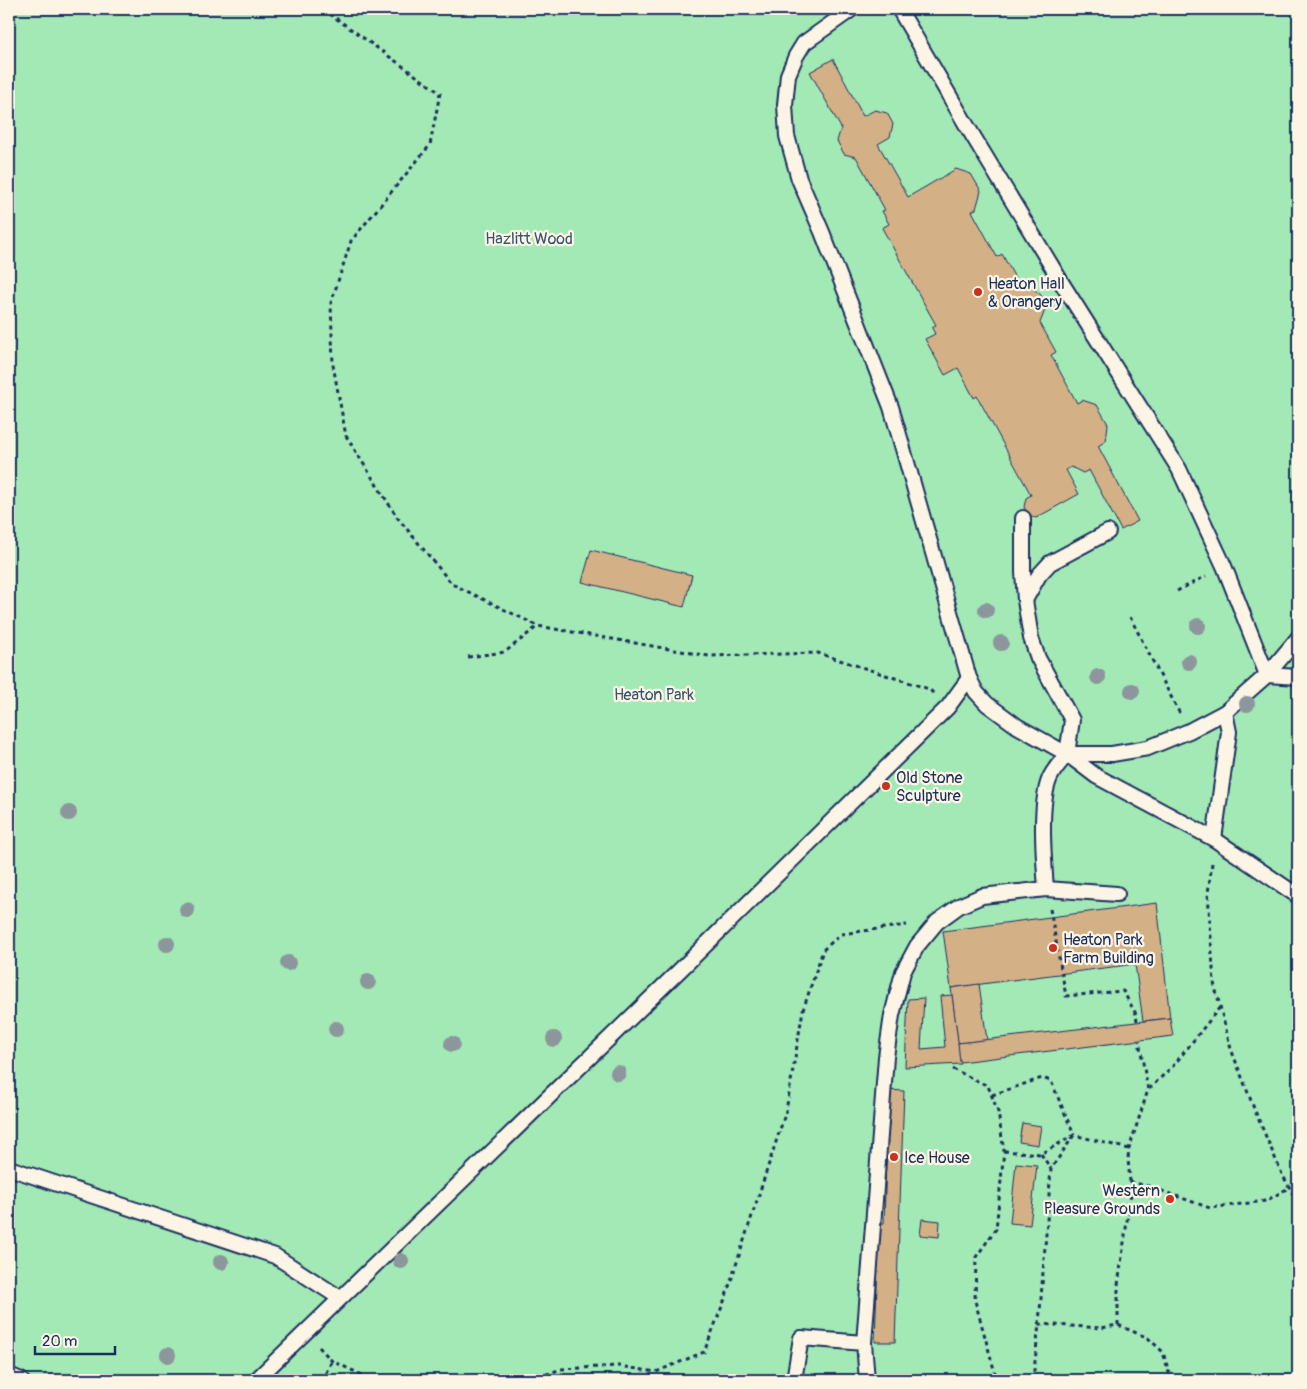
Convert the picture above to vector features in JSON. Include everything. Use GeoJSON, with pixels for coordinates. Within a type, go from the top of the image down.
{"type":"FeatureCollection","features":[{"type":"Feature","properties":{"kind":"lane"},"geometry":{"type":"LineString","coordinates":[[852,9],[804,43],[796,56],[788,75],[784,105],[787,136],[798,179],[822,232],[892,407],[969,678],[976,692],[987,704],[1017,726],[1067,754],[1096,776],[1214,839],[1298,896]]}},
{"type":"Feature","properties":{"kind":"lane"},"geometry":{"type":"LineString","coordinates":[[899,9],[1063,286],[1180,468],[1224,566],[1267,675]]}},
{"type":"Feature","properties":{"kind":"lane"},"geometry":{"type":"LineString","coordinates":[[1023,518],[1022,546],[1025,600],[1031,638],[1038,658],[1072,720],[1067,754],[1049,778],[1045,795],[1043,855],[1046,888]]}},
{"type":"Feature","properties":{"kind":"lane"},"geometry":{"type":"LineString","coordinates":[[1025,600],[1039,575],[1050,563],[1108,532]]}},
{"type":"Feature","properties":{"kind":"lane"},"geometry":{"type":"LineString","coordinates":[[1067,754],[1112,754],[1148,748],[1189,731],[1225,712],[1267,675],[1298,638]]}},
{"type":"Feature","properties":{"kind":"lane"},"geometry":{"type":"LineString","coordinates":[[1267,675],[1298,677]]}},
{"type":"Feature","properties":{"kind":"lane"},"geometry":{"type":"LineString","coordinates":[[256,1380],[680,970],[948,707],[969,678]]}},
{"type":"Feature","properties":{"kind":"lane"},"geometry":{"type":"LineString","coordinates":[[1214,839],[1229,732],[1225,712]]}},
{"type":"Feature","properties":{"kind":"lane"},"geometry":{"type":"LineString","coordinates":[[867,1380],[864,1343],[886,1057],[892,1014],[903,972],[917,946],[937,922],[959,906],[982,896],[1046,888],[1117,894]]}},
{"type":"Feature","properties":{"kind":"lane"},"geometry":{"type":"LineString","coordinates":[[9,1168],[275,1256],[340,1298]]}},
{"type":"Feature","properties":{"kind":"lane"},"geometry":{"type":"LineString","coordinates":[[794,1380],[800,1338],[864,1343]]}},
{"type":"Feature","properties":{"kind":"lane"},"geometry":{"type":"LineString","coordinates":[[9,1375],[21,1380]]}},
{"type":"Feature","properties":{"kind":"path"},"geometry":{"type":"LineString","coordinates":[[323,9],[440,92],[430,144],[351,242],[331,303],[332,365],[346,436],[398,517],[452,584],[538,626],[709,656],[818,653],[929,689],[948,707]]}},
{"type":"Feature","properties":{"kind":"path"},"geometry":{"type":"LineString","coordinates":[[1177,591],[1193,582]]}},
{"type":"Feature","properties":{"kind":"path"},"geometry":{"type":"LineString","coordinates":[[1130,617],[1179,712]]}},
{"type":"Feature","properties":{"kind":"path"},"geometry":{"type":"LineString","coordinates":[[468,657],[505,652],[538,626]]}},
{"type":"Feature","properties":{"kind":"path"},"geometry":{"type":"LineString","coordinates":[[1214,839],[1208,893],[1214,983],[1231,1049],[1282,1174],[1298,1202]]}},
{"type":"Feature","properties":{"kind":"path"},"geometry":{"type":"LineString","coordinates":[[1046,888],[1066,996],[1124,991],[1136,1014],[1137,1021]]}},
{"type":"Feature","properties":{"kind":"path"},"geometry":{"type":"LineString","coordinates":[[531,1380],[561,1369],[619,1366],[656,1372],[704,1352],[725,1299],[786,1111],[803,1010],[824,950],[841,934],[937,922]]}},
{"type":"Feature","properties":{"kind":"path"},"geometry":{"type":"LineString","coordinates":[[1148,1090],[1174,1065],[1220,1007]]}},
{"type":"Feature","properties":{"kind":"path"},"geometry":{"type":"LineString","coordinates":[[1118,1325],[1118,1285],[1131,1193],[1129,1149],[1148,1090],[1140,1041]]}},
{"type":"Feature","properties":{"kind":"path"},"geometry":{"type":"LineString","coordinates":[[953,1070],[988,1086],[998,1112],[1004,1151],[996,1229],[976,1257],[975,1301],[997,1380]]}},
{"type":"Feature","properties":{"kind":"path"},"geometry":{"type":"LineString","coordinates":[[992,1095],[1042,1078],[1050,1081],[1074,1135]]}},
{"type":"Feature","properties":{"kind":"path"},"geometry":{"type":"LineString","coordinates":[[1004,1151],[1041,1154],[1074,1135],[1129,1149]]}},
{"type":"Feature","properties":{"kind":"path"},"geometry":{"type":"LineString","coordinates":[[1032,1380],[1039,1324],[1051,1170],[1074,1135]]}},
{"type":"Feature","properties":{"kind":"path"},"geometry":{"type":"LineString","coordinates":[[1041,1154],[1051,1170]]}},
{"type":"Feature","properties":{"kind":"path"},"geometry":{"type":"LineString","coordinates":[[1130,1182],[1148,1186],[1210,1208],[1266,1201],[1290,1187]]}},
{"type":"Feature","properties":{"kind":"path"},"geometry":{"type":"LineString","coordinates":[[1039,1324],[1101,1328],[1118,1325],[1148,1338],[1163,1352],[1171,1380]]}},
{"type":"Feature","properties":{"kind":"path"},"geometry":{"type":"LineString","coordinates":[[304,1332],[332,1360],[373,1380]]}},
{"type":"Feature","properties":{"kind":"path"},"geometry":{"type":"LineString","coordinates":[[322,1380],[332,1360]]}},
{"type":"Feature","properties":{"kind":"path"},"geometry":{"type":"LineString","coordinates":[[298,1380],[300,1378],[310,1380]]}},
{"type":"Feature","properties":{"kind":"green space","name":"Heaton Park"},"geometry":{"type":"Polygon","coordinates":[[[9,9],[1298,9],[1298,1380],[9,1380],[9,9]]]}},
{"type":"Feature","properties":{"kind":"building","name":"Heaton Hall & Orangery"},"geometry":{"type":"Polygon","coordinates":[[[833,59],[863,116],[875,110],[887,113],[893,124],[890,137],[878,144],[908,197],[956,169],[971,174],[981,191],[976,209],[972,211],[997,257],[1002,254],[1019,285],[1030,286],[1041,295],[1045,310],[1040,323],[1056,352],[1051,355],[1077,403],[1082,400],[1097,405],[1108,424],[1106,441],[1098,446],[1138,521],[1121,530],[1089,470],[1083,473],[1071,467],[1066,470],[1079,494],[1036,518],[1028,515],[1024,507],[1026,498],[1031,495],[977,396],[974,398],[958,368],[945,375],[925,339],[935,334],[932,328],[936,325],[882,228],[889,224],[882,211],[885,210],[856,157],[844,154],[837,141],[841,128],[810,72],[833,59]]]}},
{"type":"Feature","properties":{"kind":"building"},"geometry":{"type":"Polygon","coordinates":[[[591,550],[692,575],[684,607],[582,582],[591,550]]]}},
{"type":"Feature","properties":{"kind":"building","name":"Heaton Park Farm Building"},"geometry":{"type":"Polygon","coordinates":[[[1157,903],[1170,1018],[1143,1021],[1135,964],[951,988],[943,931],[1157,903]]]}},
{"type":"Feature","properties":{"kind":"building"},"geometry":{"type":"Polygon","coordinates":[[[979,984],[987,1040],[958,1043],[951,988],[979,984]]]}},
{"type":"Feature","properties":{"kind":"building"},"geometry":{"type":"Polygon","coordinates":[[[952,995],[961,1064],[905,1067],[908,999],[924,998],[921,1049],[945,1047],[940,996],[952,995]]]}},
{"type":"Feature","properties":{"kind":"building"},"geometry":{"type":"Polygon","coordinates":[[[1170,1018],[1173,1036],[960,1062],[958,1043],[1170,1018]]]}},
{"type":"Feature","properties":{"kind":"building","name":"Ice House"},"geometry":{"type":"Polygon","coordinates":[[[888,1090],[904,1091],[895,1342],[875,1342],[879,1223],[884,1223],[888,1090]]]}},
{"type":"Feature","properties":{"kind":"building"},"geometry":{"type":"Polygon","coordinates":[[[1022,1123],[1041,1126],[1038,1145],[1019,1142],[1022,1123]]]}},
{"type":"Feature","properties":{"kind":"building"},"geometry":{"type":"Polygon","coordinates":[[[1016,1163],[1037,1165],[1030,1225],[1010,1223],[1016,1163]]]}},
{"type":"Feature","properties":{"kind":"building"},"geometry":{"type":"Polygon","coordinates":[[[922,1219],[940,1221],[939,1237],[920,1235],[922,1219]]]}},
{"type":"Feature","properties":{"kind":"place","name":"Heaton Hall & Orangery"},"geometry":{"type":"Point","coordinates":[978,292]}},
{"type":"Feature","properties":{"kind":"place","name":"Old Stone Sculpture"},"geometry":{"type":"Point","coordinates":[886,786]}},
{"type":"Feature","properties":{"kind":"place","name":"Heaton Park Farm Building"},"geometry":{"type":"Point","coordinates":[1053,948]}},
{"type":"Feature","properties":{"kind":"place","name":"Ice House"},"geometry":{"type":"Point","coordinates":[894,1157]}},
{"type":"Feature","properties":{"kind":"place","name":"Western Pleasure Grounds"},"geometry":{"type":"Point","coordinates":[1170,1199]}},
{"type":"Feature","properties":{"kind":"park label","name":"Hazlitt Wood"},"geometry":{"type":"Point","coordinates":[529,238]}}]}
